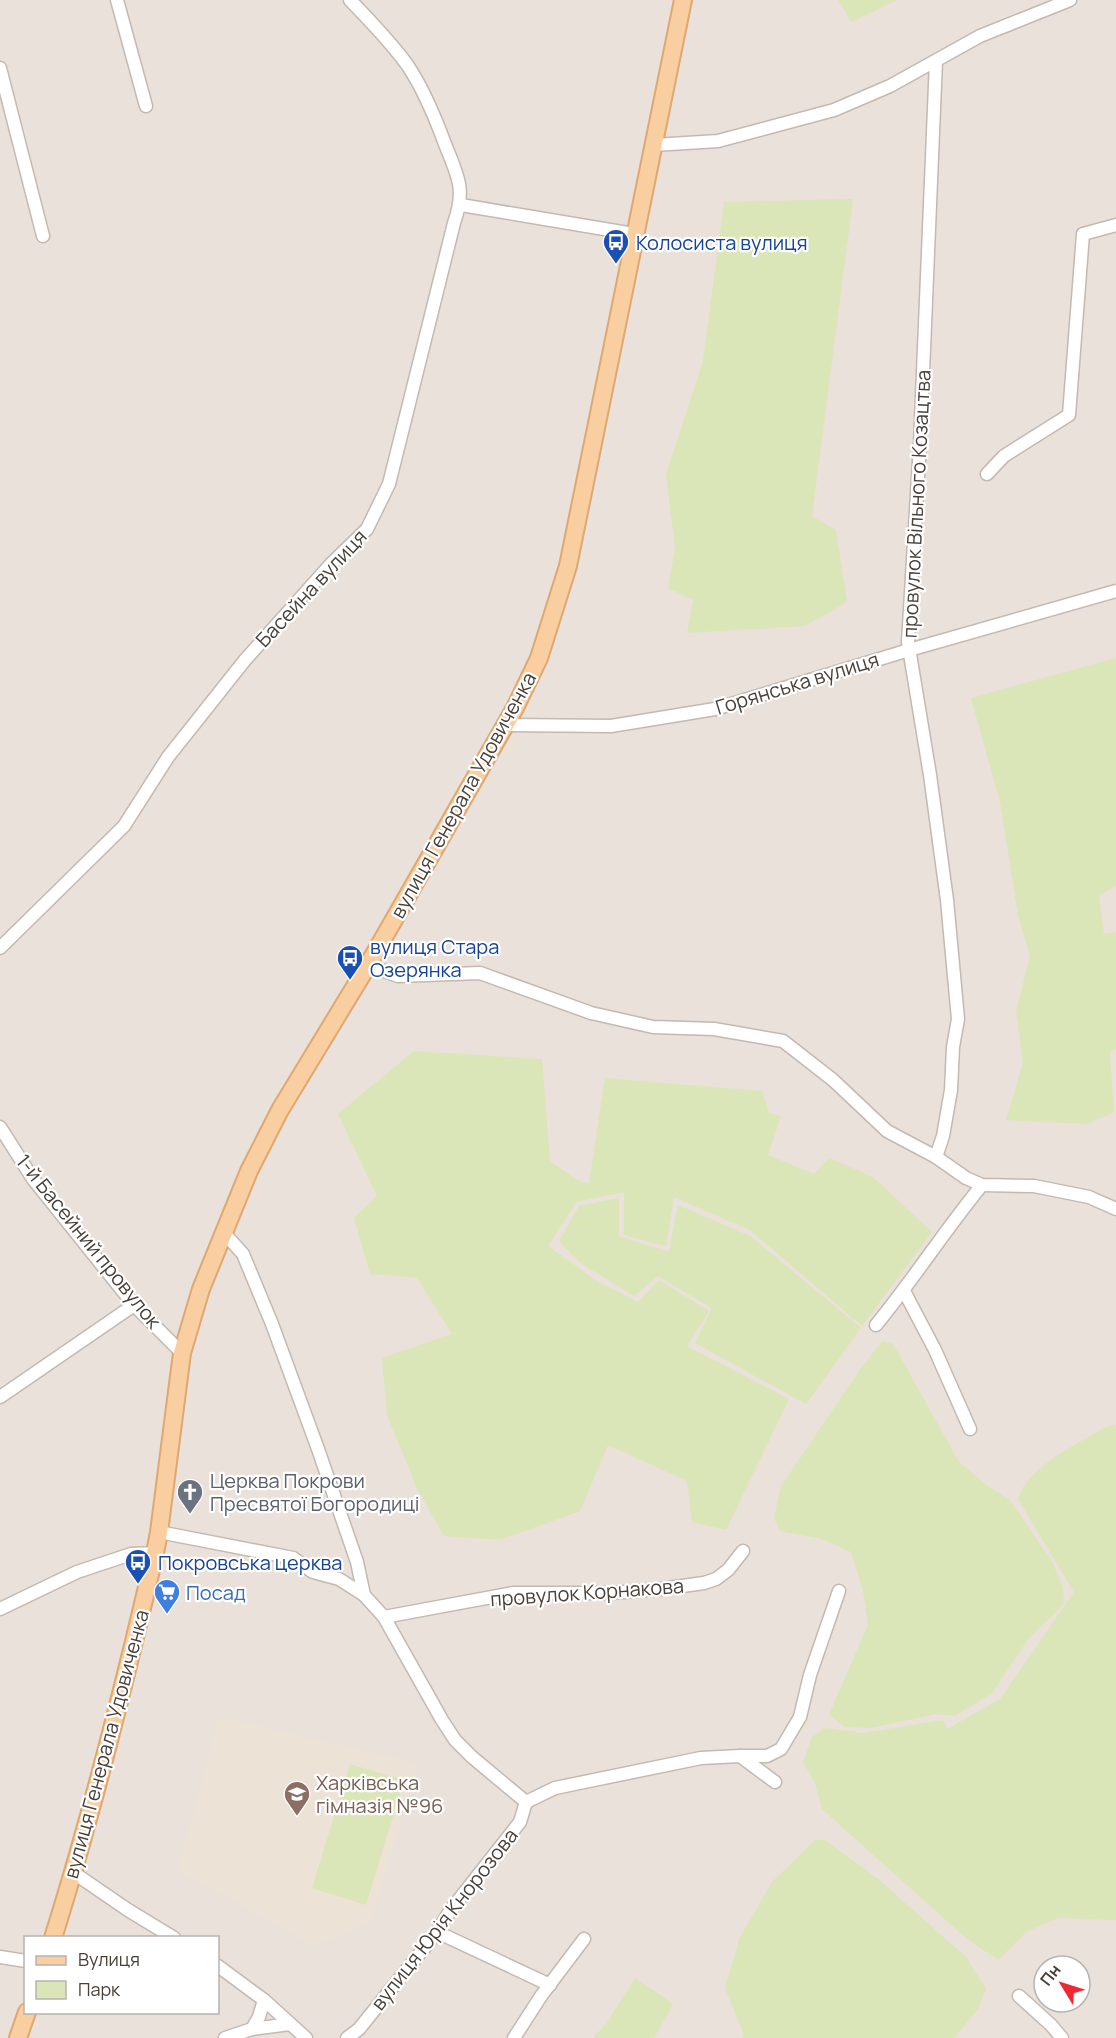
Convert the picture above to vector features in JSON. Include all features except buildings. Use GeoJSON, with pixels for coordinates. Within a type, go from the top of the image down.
{"type":"FeatureCollection","features":[{"type":"Feature","properties":{"kind":"main road","name":"вулиця Генерала Удовиченка"},"geometry":{"type":"LineString","coordinates":[[54,1936],[74,1873],[155,1553],[182,1353],[201,1289],[249,1170],[280,1110],[368,965],[506,725],[538,658],[568,566],[682,0]]}},
{"type":"Feature","properties":{"kind":"main road"},"geometry":{"type":"LineString","coordinates":[[18,2038],[27,2014]]}},
{"type":"Feature","properties":{"kind":"street"},"geometry":{"type":"LineString","coordinates":[[117,0],[146,106]]}},
{"type":"Feature","properties":{"kind":"street","name":"Басейна вулиця"},"geometry":{"type":"LineString","coordinates":[[0,948],[124,826],[168,757],[245,660],[331,564],[367,529],[389,484],[454,223],[461,205],[461,188],[429,102],[408,66],[350,0]]}},
{"type":"Feature","properties":{"kind":"street"},"geometry":{"type":"LineString","coordinates":[[654,145],[718,141],[834,110],[890,86],[980,36],[1070,0]]}},
{"type":"Feature","properties":{"kind":"street","name":"провулок Вільного Козацтва"},"geometry":{"type":"LineString","coordinates":[[936,61],[920,444],[908,630],[909,650],[946,888],[958,1019],[953,1047],[951,1090],[943,1136],[936,1157]]}},
{"type":"Feature","properties":{"kind":"street"},"geometry":{"type":"LineString","coordinates":[[0,68],[43,236]]}},
{"type":"Feature","properties":{"kind":"street"},"geometry":{"type":"LineString","coordinates":[[461,205],[634,234]]}},
{"type":"Feature","properties":{"kind":"street"},"geometry":{"type":"LineString","coordinates":[[987,474],[1004,456],[1070,415],[1083,234],[1116,225]]}},
{"type":"Feature","properties":{"kind":"street","name":"Горянська вулиця"},"geometry":{"type":"LineString","coordinates":[[506,725],[611,726],[715,709],[909,650],[1116,591]]}},
{"type":"Feature","properties":{"kind":"street"},"geometry":{"type":"LineString","coordinates":[[368,965],[398,976],[480,973],[602,1016],[653,1027],[714,1029],[783,1041],[833,1080],[887,1131],[936,1157],[966,1178],[982,1185],[1034,1186],[1089,1197],[1116,1209]]}},
{"type":"Feature","properties":{"kind":"street","name":"1-й Басейний провулок"},"geometry":{"type":"LineString","coordinates":[[0,1126],[33,1179],[134,1305],[182,1353]]}},
{"type":"Feature","properties":{"kind":"street"},"geometry":{"type":"LineString","coordinates":[[876,1325],[904,1291],[959,1212],[982,1185]]}},
{"type":"Feature","properties":{"kind":"street"},"geometry":{"type":"LineString","coordinates":[[224,1233],[243,1254],[272,1324],[357,1562],[364,1595]]}},
{"type":"Feature","properties":{"kind":"street"},"geometry":{"type":"LineString","coordinates":[[904,1291],[935,1350],[970,1429]]}},
{"type":"Feature","properties":{"kind":"street"},"geometry":{"type":"LineString","coordinates":[[0,1397],[134,1305]]}},
{"type":"Feature","properties":{"kind":"street"},"geometry":{"type":"LineString","coordinates":[[159,1532],[293,1558],[313,1572],[339,1579],[364,1595],[384,1617],[455,1740],[526,1802],[555,1788],[701,1758],[767,1756],[781,1749],[800,1717],[810,1675],[839,1591]]}},
{"type":"Feature","properties":{"kind":"street","name":"провулок Корнакова"},"geometry":{"type":"LineString","coordinates":[[384,1617],[513,1593],[611,1593],[704,1583],[716,1579],[728,1570],[743,1551]]}},
{"type":"Feature","properties":{"kind":"street"},"geometry":{"type":"LineString","coordinates":[[0,1609],[77,1572],[131,1554],[155,1553]]}},
{"type":"Feature","properties":{"kind":"street"},"geometry":{"type":"LineString","coordinates":[[740,1756],[775,1782]]}},
{"type":"Feature","properties":{"kind":"street","name":"вулиця Юрія Кнорозова"},"geometry":{"type":"LineString","coordinates":[[347,2038],[358,2029],[436,1932],[520,1822],[526,1802]]}},
{"type":"Feature","properties":{"kind":"street"},"geometry":{"type":"LineString","coordinates":[[74,1873],[171,1936]]}},
{"type":"Feature","properties":{"kind":"street"},"geometry":{"type":"LineString","coordinates":[[436,1932],[550,1985]]}},
{"type":"Feature","properties":{"kind":"street"},"geometry":{"type":"LineString","coordinates":[[514,2038],[584,1939]]}},
{"type":"Feature","properties":{"kind":"street"},"geometry":{"type":"LineString","coordinates":[[0,1957],[24,1961]]}},
{"type":"Feature","properties":{"kind":"street"},"geometry":{"type":"LineString","coordinates":[[219,1967],[264,2000],[306,2038]]}},
{"type":"Feature","properties":{"kind":"street"},"geometry":{"type":"LineString","coordinates":[[1019,1996],[1062,2038]]}},
{"type":"Feature","properties":{"kind":"street"},"geometry":{"type":"LineString","coordinates":[[252,2029],[259,2017],[264,2000]]}},
{"type":"Feature","properties":{"kind":"street"},"geometry":{"type":"LineString","coordinates":[[225,2038],[252,2029],[290,2024]]}},
{"type":"Feature","properties":{"kind":"shaded area"},"geometry":{"type":"Polygon","coordinates":[[[0,0],[1116,0],[1116,2038],[0,2038],[0,0]]]}},
{"type":"Feature","properties":{"kind":"shaded area","name":"Харківська гімназія №96"},"geometry":{"type":"Polygon","coordinates":[[[219,1717],[418,1763],[371,1922],[314,1946],[178,1870],[219,1717]]]}},
{"type":"Feature","properties":{"kind":"green space"},"geometry":{"type":"Polygon","coordinates":[[[838,0],[897,0],[851,22],[838,0]]]}},
{"type":"Feature","properties":{"kind":"green space"},"geometry":{"type":"Polygon","coordinates":[[[853,199],[812,516],[836,530],[847,602],[805,626],[687,633],[693,600],[668,588],[675,548],[666,474],[703,361],[724,202],[853,199]]]}},
{"type":"Feature","properties":{"kind":"green space"},"geometry":{"type":"Polygon","coordinates":[[[1116,658],[1116,885],[1099,896],[1104,934],[1116,932],[1116,1048],[1110,1053],[1114,1112],[1087,1124],[1006,1120],[1023,1062],[1016,1012],[1030,956],[1018,915],[1000,802],[971,698],[1116,658]]]}},
{"type":"Feature","properties":{"kind":"green space"},"geometry":{"type":"Polygon","coordinates":[[[414,1051],[542,1059],[550,1161],[580,1182],[589,1183],[605,1078],[762,1091],[769,1113],[781,1116],[768,1155],[814,1174],[829,1158],[873,1177],[932,1232],[862,1326],[750,1230],[674,1197],[666,1246],[624,1235],[624,1192],[576,1202],[548,1246],[597,1281],[638,1302],[659,1280],[709,1311],[687,1346],[789,1399],[726,1530],[692,1522],[687,1481],[608,1445],[580,1511],[500,1540],[444,1536],[417,1488],[387,1415],[382,1358],[452,1334],[417,1278],[370,1274],[354,1218],[377,1196],[338,1114],[414,1051]]]}},
{"type":"Feature","properties":{"kind":"green space"},"geometry":{"type":"Polygon","coordinates":[[[619,1198],[619,1236],[669,1252],[678,1205],[750,1236],[861,1328],[806,1404],[695,1343],[712,1308],[658,1276],[634,1296],[579,1262],[559,1241],[579,1206],[619,1198]]]}},
{"type":"Feature","properties":{"kind":"green space"},"geometry":{"type":"Polygon","coordinates":[[[882,1341],[893,1344],[959,1462],[989,1487],[1010,1500],[1051,1560],[1063,1586],[1064,1604],[1029,1638],[992,1693],[955,1716],[936,1714],[870,1728],[844,1727],[829,1714],[868,1625],[863,1591],[851,1552],[822,1539],[780,1531],[774,1518],[781,1486],[882,1341]]]}},
{"type":"Feature","properties":{"kind":"green space"},"geometry":{"type":"Polygon","coordinates":[[[1116,1425],[1116,1920],[1059,1918],[1026,1932],[998,1960],[966,1938],[822,1809],[815,1783],[803,1762],[812,1737],[825,1728],[863,1733],[943,1720],[947,1729],[1000,1699],[1074,1592],[1018,1499],[1023,1487],[1043,1466],[1056,1457],[1108,1426],[1116,1425]]]}},
{"type":"Feature","properties":{"kind":"green space"},"geometry":{"type":"Polygon","coordinates":[[[350,1764],[404,1780],[366,1905],[312,1888],[350,1764]]]}},
{"type":"Feature","properties":{"kind":"green space"},"geometry":{"type":"Polygon","coordinates":[[[815,1840],[825,1840],[878,1879],[966,1957],[986,1989],[978,2009],[954,2038],[742,2038],[744,2035],[725,1988],[740,1937],[772,1882],[815,1840]]]}},
{"type":"Feature","properties":{"kind":"green space"},"geometry":{"type":"Polygon","coordinates":[[[635,1978],[673,2004],[654,2038],[593,2038],[606,2024],[635,1978]]]}},
{"type":"Feature","properties":{"kind":"place","name":"Колосиста вулиця"},"geometry":{"type":"Point","coordinates":[616,265]}},
{"type":"Feature","properties":{"kind":"place","name":"вулиця Стара Озерянка"},"geometry":{"type":"Point","coordinates":[350,981]}},
{"type":"Feature","properties":{"kind":"place","name":"Церква Покрови Пресвятої Богородиці"},"geometry":{"type":"Point","coordinates":[190,1515]}},
{"type":"Feature","properties":{"kind":"place","name":"Покровська церква"},"geometry":{"type":"Point","coordinates":[138,1585]}},
{"type":"Feature","properties":{"kind":"place","name":"Посад"},"geometry":{"type":"Point","coordinates":[167,1615]}},
{"type":"Feature","properties":{"kind":"place","name":"Харківська гімназія №96"},"geometry":{"type":"Point","coordinates":[297,1817]}}]}
